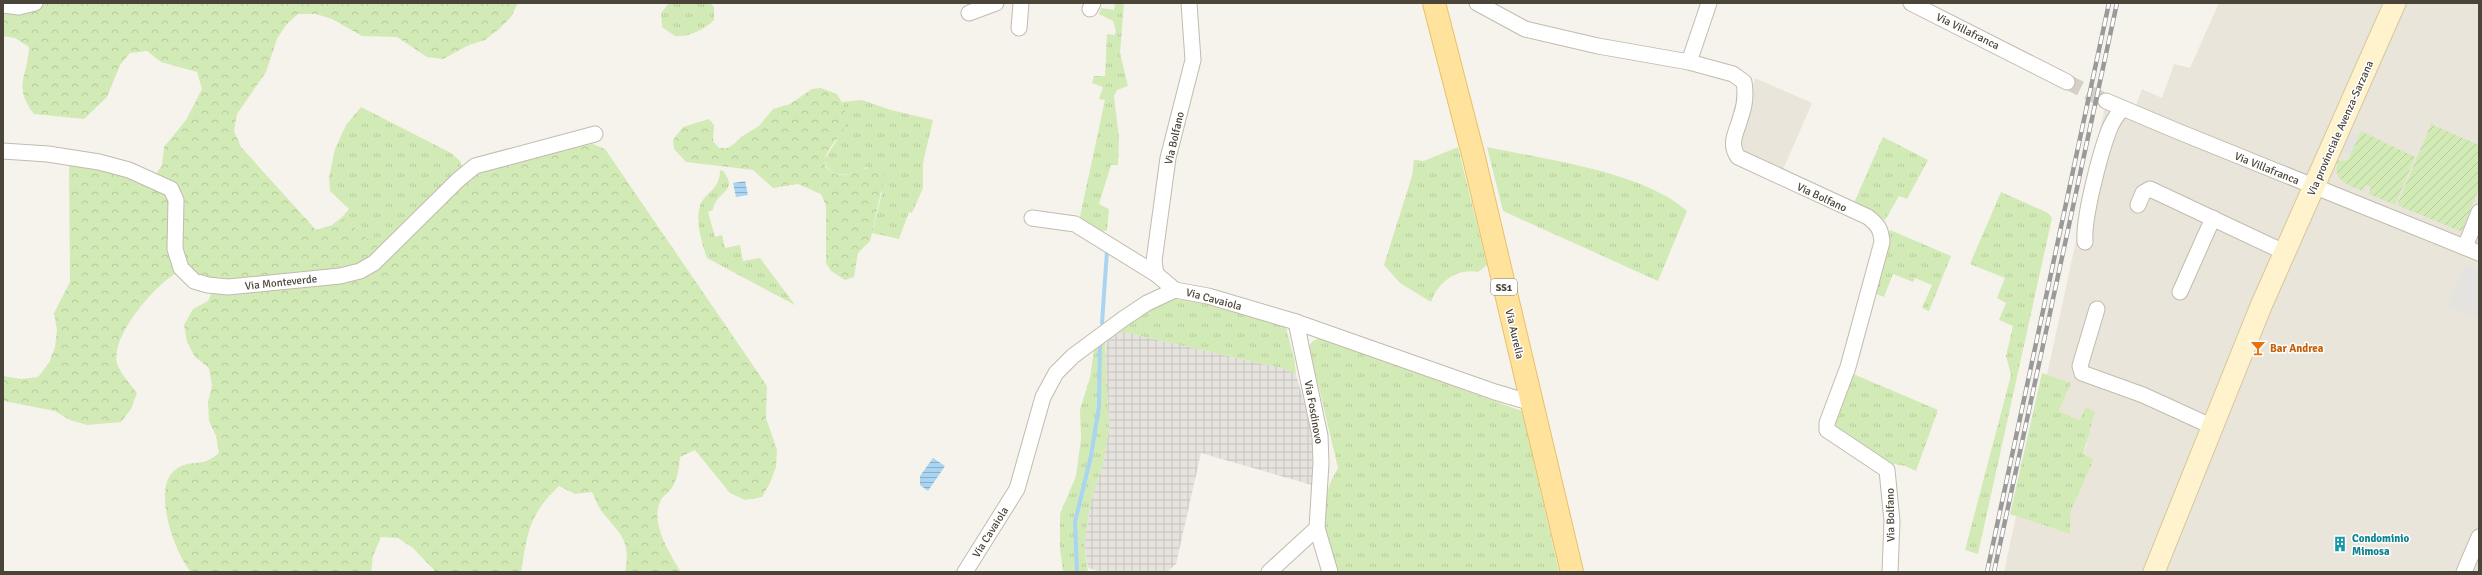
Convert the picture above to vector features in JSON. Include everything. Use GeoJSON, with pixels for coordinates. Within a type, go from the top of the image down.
{"type":"FeatureCollection","features":[{"type":"Feature","properties":{"kind":"main road","name":"Via Aurelia"},"geometry":{"type":"LineString","coordinates":[[1434,3],[1474,158],[1572,572]]}},
{"type":"Feature","properties":{"kind":"street"},"geometry":{"type":"LineString","coordinates":[[3,4],[19,7],[35,3]]}},
{"type":"Feature","properties":{"kind":"street"},"geometry":{"type":"LineString","coordinates":[[968,13],[996,3]]}},
{"type":"Feature","properties":{"kind":"street"},"geometry":{"type":"LineString","coordinates":[[1020,28],[1021,3]]}},
{"type":"Feature","properties":{"kind":"street","name":"Via Bolfano"},"geometry":{"type":"LineString","coordinates":[[1156,274],[1154,261],[1168,158],[1193,60],[1189,3]]}},
{"type":"Feature","properties":{"kind":"street","name":"Via Bolfano"},"geometry":{"type":"LineString","coordinates":[[1477,3],[1525,29],[1598,46],[1689,62],[1733,74],[1744,82],[1746,95],[1741,117],[1733,140],[1734,151],[1738,157],[1868,217],[1882,231],[1882,242],[1848,367],[1827,423],[1826,430],[1888,470],[1892,521],[1890,572]]}},
{"type":"Feature","properties":{"kind":"street"},"geometry":{"type":"LineString","coordinates":[[1689,62],[1709,3]]}},
{"type":"Feature","properties":{"kind":"street","name":"Via Villafranca"},"geometry":{"type":"LineString","coordinates":[[1911,3],[2067,82]]}},
{"type":"Feature","properties":{"kind":"street","name":"Via provinciale Avenza-Sarzana"},"geometry":{"type":"LineString","coordinates":[[2154,572],[2211,426],[2284,252],[2315,188],[2395,3]]}},
{"type":"Feature","properties":{"kind":"street","name":"Via Villafranca"},"geometry":{"type":"LineString","coordinates":[[2106,100],[2122,109],[2479,253]]}},
{"type":"Feature","properties":{"kind":"street"},"geometry":{"type":"LineString","coordinates":[[2085,242],[2086,224],[2100,160],[2109,129],[2122,109]]}},
{"type":"Feature","properties":{"kind":"street","name":"Via Monteverde"},"geometry":{"type":"LineString","coordinates":[[3,151],[48,154],[99,162],[129,170],[171,189],[176,200],[175,249],[181,268],[194,281],[208,285],[228,287],[340,276],[360,271],[374,263],[458,180],[475,166],[595,134]]}},
{"type":"Feature","properties":{"kind":"street"},"geometry":{"type":"LineString","coordinates":[[2138,205],[2143,193],[2150,190],[2284,252]]}},
{"type":"Feature","properties":{"kind":"street"},"geometry":{"type":"LineString","coordinates":[[2465,247],[2479,212]]}},
{"type":"Feature","properties":{"kind":"street"},"geometry":{"type":"LineString","coordinates":[[1032,218],[1075,224],[1156,274],[1175,290]]}},
{"type":"Feature","properties":{"kind":"street"},"geometry":{"type":"LineString","coordinates":[[2180,292],[2213,218]]}},
{"type":"Feature","properties":{"kind":"street","name":"Via Cavaiola"},"geometry":{"type":"LineString","coordinates":[[966,572],[1017,489],[1048,385],[1056,373],[1110,328],[1147,303],[1175,290],[1208,296],[1296,322],[1495,392],[1532,403]]}},
{"type":"Feature","properties":{"kind":"street"},"geometry":{"type":"LineString","coordinates":[[2097,309],[2080,366],[2082,373],[2143,395],[2211,426]]}},
{"type":"Feature","properties":{"kind":"street","name":"Via Fosdinovo"},"geometry":{"type":"LineString","coordinates":[[1296,322],[1320,436],[1321,463],[1317,528],[1330,572]]}},
{"type":"Feature","properties":{"kind":"street"},"geometry":{"type":"LineString","coordinates":[[1269,572],[1317,528]]}},
{"type":"Feature","properties":{"kind":"street"},"geometry":{"type":"LineString","coordinates":[[2470,567],[2479,537]]}},
{"type":"Feature","properties":{"kind":"shaded area"},"geometry":{"type":"Polygon","coordinates":[[[2219,3],[2479,3],[2479,572],[2004,572],[2016,516],[2070,534],[2071,511],[2094,459],[2083,454],[2087,444],[2080,420],[2059,411],[2071,383],[2047,375],[2108,93],[2135,108],[2142,89],[2162,98],[2174,64],[2190,68],[2219,3]]]}},
{"type":"Feature","properties":{"kind":"shaded area"},"geometry":{"type":"Polygon","coordinates":[[[1755,78],[1812,103],[1782,172],[1743,152],[1741,147],[1740,140],[1755,78]]]}},
{"type":"Feature","properties":{"kind":"shaded area"},"geometry":{"type":"Polygon","coordinates":[[[2349,132],[2358,135],[2349,155],[2341,152],[2349,132]]]}},
{"type":"Feature","properties":{"kind":"shaded area"},"geometry":{"type":"Polygon","coordinates":[[[2465,264],[2479,269],[2479,319],[2447,306],[2465,264]]]}},
{"type":"Feature","properties":{"kind":"shaded area"},"geometry":{"type":"Polygon","coordinates":[[[1123,332],[1285,369],[1296,374],[1312,431],[1314,457],[1312,485],[1201,453],[1176,564],[1167,572],[1101,572],[1088,568],[1084,545],[1091,501],[1103,465],[1109,427],[1105,354],[1107,341],[1123,332]]]}},
{"type":"Feature","properties":{"kind":"green space"},"geometry":{"type":"Polygon","coordinates":[[[3,3],[518,3],[511,17],[485,40],[469,45],[443,59],[427,57],[397,37],[362,36],[332,19],[316,14],[298,14],[286,25],[277,39],[266,72],[237,114],[234,131],[241,147],[316,230],[332,225],[342,217],[387,255],[460,186],[478,174],[532,155],[593,144],[605,149],[767,386],[766,418],[777,450],[776,467],[770,483],[762,497],[745,500],[730,493],[695,450],[680,457],[677,477],[671,489],[661,500],[658,509],[658,518],[662,538],[681,572],[625,572],[627,552],[623,539],[601,510],[592,492],[575,494],[559,486],[541,506],[531,525],[521,572],[436,572],[413,548],[398,538],[381,537],[373,556],[371,572],[191,572],[178,551],[173,537],[165,505],[165,491],[168,479],[179,467],[185,464],[205,461],[219,453],[216,436],[209,421],[208,402],[212,386],[209,368],[195,357],[187,342],[184,325],[193,309],[208,301],[212,292],[187,283],[175,274],[166,280],[156,290],[134,315],[119,342],[116,355],[118,366],[137,393],[131,409],[121,422],[87,425],[70,420],[55,411],[4,401],[3,376],[21,379],[38,377],[49,363],[55,347],[57,330],[54,313],[70,282],[69,163],[155,176],[162,165],[164,147],[186,120],[202,89],[197,72],[161,62],[147,51],[130,53],[120,65],[107,97],[84,119],[34,114],[27,104],[22,88],[29,47],[15,38],[3,36],[3,3]]]}},
{"type":"Feature","properties":{"kind":"green space"},"geometry":{"type":"Polygon","coordinates":[[[669,3],[710,3],[714,7],[714,20],[706,27],[696,32],[675,36],[662,27],[661,13],[669,3]]]}},
{"type":"Feature","properties":{"kind":"green space"},"geometry":{"type":"Polygon","coordinates":[[[1115,3],[1124,3],[1120,53],[1128,86],[1117,90],[1114,96],[1119,138],[1118,165],[1111,165],[1099,204],[1109,209],[1107,230],[1102,232],[1079,221],[1105,100],[1099,99],[1103,87],[1092,83],[1094,76],[1105,76],[1107,34],[1114,35],[1116,32],[1113,21],[1099,14],[1101,8],[1114,10],[1115,3]]]}},
{"type":"Feature","properties":{"kind":"green space"},"geometry":{"type":"Polygon","coordinates":[[[821,88],[837,94],[843,104],[846,115],[846,123],[844,128],[827,153],[825,159],[825,164],[828,169],[835,174],[842,175],[869,168],[876,168],[883,170],[884,178],[870,241],[858,253],[854,277],[845,280],[831,271],[826,263],[826,206],[821,194],[798,184],[773,188],[753,170],[686,162],[674,149],[673,140],[683,127],[709,119],[714,125],[713,141],[719,148],[728,148],[741,137],[759,126],[773,109],[790,104],[812,89],[821,88]]]}},
{"type":"Feature","properties":{"kind":"green space"},"geometry":{"type":"Polygon","coordinates":[[[862,100],[891,110],[933,120],[923,163],[923,188],[912,213],[909,212],[899,239],[872,233],[882,193],[867,167],[842,175],[832,172],[827,167],[824,160],[837,140],[846,117],[842,102],[862,100]]]}},
{"type":"Feature","properties":{"kind":"green space"},"geometry":{"type":"Polygon","coordinates":[[[361,107],[451,153],[460,161],[462,167],[381,251],[342,217],[349,209],[330,191],[329,177],[335,149],[346,125],[361,107]]]}},
{"type":"Feature","properties":{"kind":"green space"},"geometry":{"type":"Polygon","coordinates":[[[2432,122],[2433,125],[2479,145],[2479,188],[2463,228],[2460,231],[2397,205],[2432,122]]]}},
{"type":"Feature","properties":{"kind":"green space"},"geometry":{"type":"Polygon","coordinates":[[[2361,131],[2415,157],[2395,205],[2369,194],[2371,187],[2365,185],[2363,191],[2347,184],[2339,177],[2337,173],[2336,167],[2338,161],[2348,160],[2361,131]]]}},
{"type":"Feature","properties":{"kind":"green space"},"geometry":{"type":"Polygon","coordinates":[[[1883,137],[1928,160],[1907,199],[1899,196],[1885,220],[1854,203],[1883,137]]]}},
{"type":"Feature","properties":{"kind":"green space"},"geometry":{"type":"Polygon","coordinates":[[[1458,147],[1487,265],[1478,272],[1463,272],[1449,278],[1438,288],[1431,302],[1400,283],[1384,265],[1412,176],[1414,160],[1424,161],[1458,147]]]}},
{"type":"Feature","properties":{"kind":"green space"},"geometry":{"type":"Polygon","coordinates":[[[1487,147],[1565,162],[1619,177],[1645,186],[1668,197],[1687,211],[1658,281],[1503,211],[1487,147]]]}},
{"type":"Feature","properties":{"kind":"green space"},"geometry":{"type":"Polygon","coordinates":[[[720,170],[724,171],[729,186],[714,205],[713,210],[708,212],[715,237],[722,235],[725,248],[740,245],[743,261],[760,258],[795,305],[707,258],[700,232],[698,219],[699,212],[702,201],[718,182],[720,170]]]}},
{"type":"Feature","properties":{"kind":"green space"},"geometry":{"type":"Polygon","coordinates":[[[2001,192],[2048,213],[2052,218],[1978,554],[1965,550],[2011,375],[2006,356],[2013,326],[1999,320],[2006,303],[1997,298],[2005,278],[1970,264],[2001,192]]]}},
{"type":"Feature","properties":{"kind":"green space"},"geometry":{"type":"Polygon","coordinates":[[[1890,230],[1951,256],[1929,311],[1922,308],[1932,285],[1915,278],[1913,282],[1893,274],[1884,297],[1873,293],[1890,230]]]}},
{"type":"Feature","properties":{"kind":"green space"},"geometry":{"type":"Polygon","coordinates":[[[1175,299],[1199,301],[1285,324],[1294,358],[1296,374],[1285,369],[1123,332],[1117,334],[1148,309],[1175,299]]]}},
{"type":"Feature","properties":{"kind":"green space"},"geometry":{"type":"Polygon","coordinates":[[[1106,335],[1105,354],[1109,427],[1103,465],[1091,501],[1084,545],[1088,572],[1063,572],[1060,549],[1060,514],[1076,476],[1081,439],[1080,409],[1090,378],[1095,343],[1106,335]]]}},
{"type":"Feature","properties":{"kind":"green space"},"geometry":{"type":"Polygon","coordinates":[[[1319,338],[1522,411],[1559,572],[1335,572],[1325,531],[1324,507],[1326,495],[1338,468],[1309,346],[1313,341],[1319,338]]]}},
{"type":"Feature","properties":{"kind":"green space"},"geometry":{"type":"Polygon","coordinates":[[[1851,373],[1938,410],[1916,471],[1905,466],[1889,463],[1833,427],[1851,373]]]}},
{"type":"Feature","properties":{"kind":"green space"},"geometry":{"type":"Polygon","coordinates":[[[2042,373],[2071,383],[2059,411],[2080,420],[2086,407],[2095,412],[2083,454],[2094,459],[2071,511],[2070,534],[2010,514],[2042,373]]]}},
{"type":"Feature","properties":{"kind":"water"},"geometry":{"type":"Polygon","coordinates":[[[745,181],[748,195],[736,197],[733,183],[745,181]]]}},
{"type":"Feature","properties":{"kind":"water"},"geometry":{"type":"Polygon","coordinates":[[[933,458],[945,466],[928,491],[920,485],[920,476],[933,458]]]}},
{"type":"Feature","properties":{"kind":"waterway"},"geometry":{"type":"LineString","coordinates":[[1102,323],[1107,251]]}},
{"type":"Feature","properties":{"kind":"waterway"},"geometry":{"type":"LineString","coordinates":[[1077,572],[1075,522],[1091,456],[1099,406],[1100,341]]}},
{"type":"Feature","properties":{"kind":"tunnel"},"geometry":{"type":"LineString","coordinates":[[2067,82],[2106,101]]}},
{"type":"Feature","properties":{"kind":"railway"},"geometry":{"type":"LineString","coordinates":[[1987,572],[2109,3]]}},
{"type":"Feature","properties":{"kind":"railway"},"geometry":{"type":"LineString","coordinates":[[1994,572],[2117,3]]}},
{"type":"Feature","properties":{"kind":"place","name":"Bar Andrea"},"geometry":{"type":"Point","coordinates":[2258,348]}},
{"type":"Feature","properties":{"kind":"place","name":"Condominio Mimosa"},"geometry":{"type":"Point","coordinates":[2340,544]}}]}
